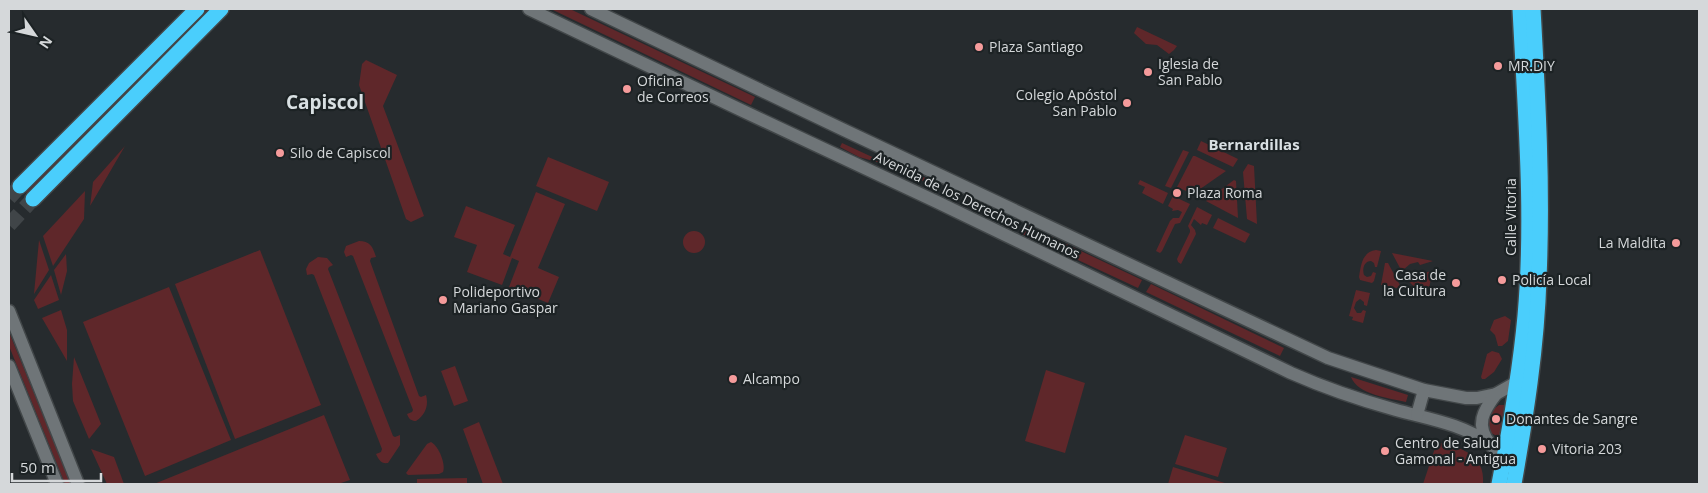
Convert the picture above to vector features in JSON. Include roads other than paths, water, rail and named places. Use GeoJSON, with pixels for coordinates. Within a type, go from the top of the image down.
{"type":"FeatureCollection","features":[{"type":"Feature","properties":{"kind":"highway"},"geometry":{"type":"LineString","coordinates":[[20,186],[197,9]]}},
{"type":"Feature","properties":{"kind":"highway"},"geometry":{"type":"LineString","coordinates":[[33,200],[221,9]]}},
{"type":"Feature","properties":{"kind":"highway","name":"Calle Vitoria"},"geometry":{"type":"LineString","coordinates":[[1514,484],[1512,456],[1517,382],[1525,314],[1529,234],[1526,120],[1520,9]]}},
{"type":"Feature","properties":{"kind":"highway","name":"Calle Vitoria"},"geometry":{"type":"LineString","coordinates":[[1499,484],[1512,456],[1527,408],[1539,280],[1540,151],[1533,9]]}},
{"type":"Feature","properties":{"kind":"street","name":"Avenida de los Derechos Humanos"},"geometry":{"type":"LineString","coordinates":[[529,9],[742,112],[937,202],[1285,370],[1327,389],[1454,425],[1469,431],[1490,444]]}},
{"type":"Feature","properties":{"kind":"street","name":"Avenida de los Derechos Humanos"},"geometry":{"type":"LineString","coordinates":[[591,9],[1306,348],[1355,368],[1424,390],[1466,398],[1496,394],[1517,382]]}},
{"type":"Feature","properties":{"kind":"street"},"geometry":{"type":"LineString","coordinates":[[9,311],[78,484]]}},
{"type":"Feature","properties":{"kind":"street"},"geometry":{"type":"LineString","coordinates":[[9,366],[57,484]]}},
{"type":"Feature","properties":{"kind":"street"},"geometry":{"type":"LineString","coordinates":[[1417,416],[1424,390]]}},
{"type":"Feature","properties":{"kind":"street","name":"Avenida de los Derechos Humanos"},"geometry":{"type":"LineString","coordinates":[[1496,394],[1488,404],[1483,415],[1483,435],[1494,450],[1512,456]]}},
{"type":"Feature","properties":{"kind":"tunnel"},"geometry":{"type":"LineString","coordinates":[[9,198],[20,186]]}},
{"type":"Feature","properties":{"kind":"tunnel"},"geometry":{"type":"LineString","coordinates":[[9,225],[33,199]]}},
{"type":"Feature","properties":{"kind":"place","name":"Plaza Santiago"},"geometry":{"type":"Point","coordinates":[979,47]}},
{"type":"Feature","properties":{"kind":"place","name":"MR.DIY"},"geometry":{"type":"Point","coordinates":[1498,66]}},
{"type":"Feature","properties":{"kind":"place","name":"Iglesia de San Pablo"},"geometry":{"type":"Point","coordinates":[1148,72]}},
{"type":"Feature","properties":{"kind":"place","name":"Oficina de Correos"},"geometry":{"type":"Point","coordinates":[627,89]}},
{"type":"Feature","properties":{"kind":"place","name":"Colegio Apóstol San Pablo"},"geometry":{"type":"Point","coordinates":[1127,103]}},
{"type":"Feature","properties":{"kind":"place","name":"Silo de Capiscol"},"geometry":{"type":"Point","coordinates":[280,153]}},
{"type":"Feature","properties":{"kind":"place","name":"Plaza Roma"},"geometry":{"type":"Point","coordinates":[1177,193]}},
{"type":"Feature","properties":{"kind":"place","name":"La Maldita"},"geometry":{"type":"Point","coordinates":[1676,243]}},
{"type":"Feature","properties":{"kind":"place","name":"Policía Local"},"geometry":{"type":"Point","coordinates":[1502,280]}},
{"type":"Feature","properties":{"kind":"place","name":"Casa de la Cultura"},"geometry":{"type":"Point","coordinates":[1456,283]}},
{"type":"Feature","properties":{"kind":"place","name":"Polideportivo Mariano Gaspar"},"geometry":{"type":"Point","coordinates":[443,300]}},
{"type":"Feature","properties":{"kind":"place","name":"Alcampo"},"geometry":{"type":"Point","coordinates":[733,379]}},
{"type":"Feature","properties":{"kind":"place","name":"Donantes de Sangre"},"geometry":{"type":"Point","coordinates":[1496,419]}},
{"type":"Feature","properties":{"kind":"place","name":"Vitoria 203"},"geometry":{"type":"Point","coordinates":[1542,449]}},
{"type":"Feature","properties":{"kind":"place","name":"Centro de Salud Gamonal - Antigua"},"geometry":{"type":"Point","coordinates":[1385,451]}},
{"type":"Feature","properties":{"kind":"district","name":"Capiscol"},"geometry":{"type":"Point","coordinates":[325,102]}},
{"type":"Feature","properties":{"kind":"district","name":"Bernardillas"},"geometry":{"type":"Point","coordinates":[1254,145]}}]}
